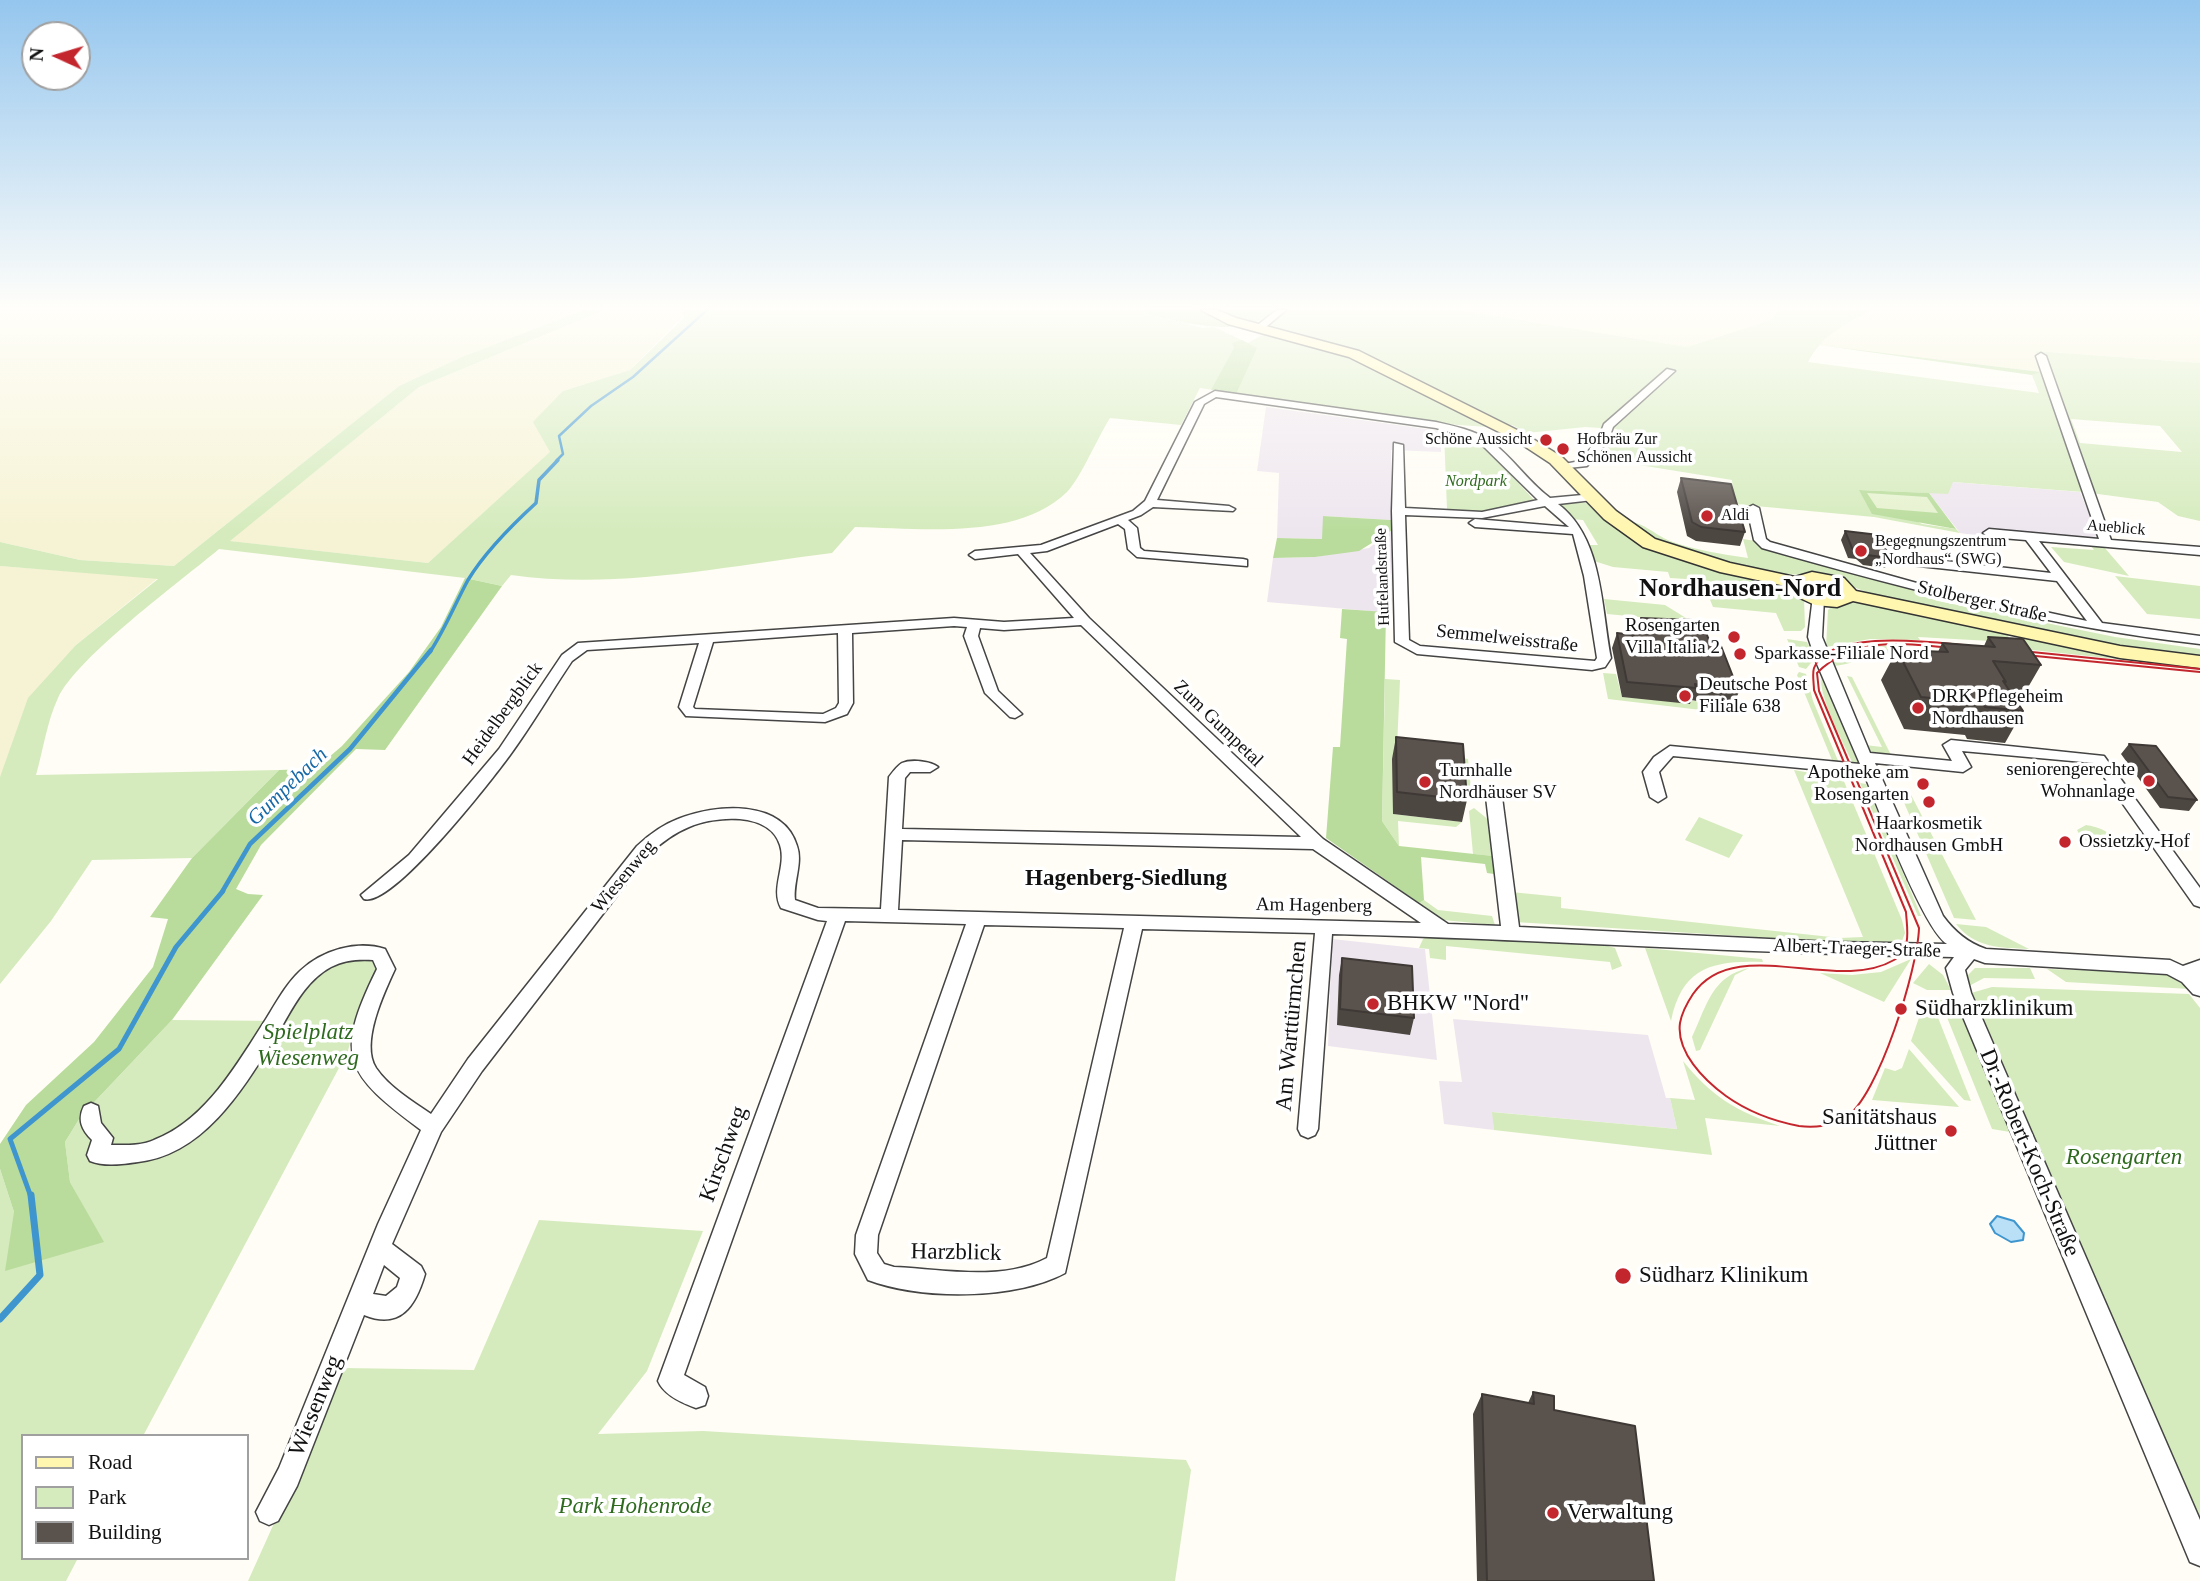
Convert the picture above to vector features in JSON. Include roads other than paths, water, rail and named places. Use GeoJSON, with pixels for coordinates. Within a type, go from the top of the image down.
{"type":"FeatureCollection","features":[{"type":"Feature","properties":{"kind":"main road"},"geometry":{"type":"LineString","coordinates":[[1414,384],[1545,451],[1628,530],[1649,543],[1726,568],[1797,583],[1805,594],[1818,599],[1844,601],[1850,595],[1845,586],[1830,579],[1805,578],[1797,583]]}},
{"type":"Feature","properties":{"kind":"main road","name":"Stolberger Straße"},"geometry":{"type":"LineString","coordinates":[[1850,595],[2120,652],[2200,662]]}},
{"type":"Feature","properties":{"kind":"street"},"geometry":{"type":"LineString","coordinates":[[1563,467],[1583,464],[1603,441],[1608,426],[1656,384]]}},
{"type":"Feature","properties":{"kind":"street"},"geometry":{"type":"LineString","coordinates":[[2050,384],[2106,543]]}},
{"type":"Feature","properties":{"kind":"street"},"geometry":{"type":"LineString","coordinates":[[975,555],[1023,552],[1122,521],[1150,503],[1200,401],[1215,394],[1459,430],[1494,446],[1532,490],[1577,531]]}},
{"type":"Feature","properties":{"kind":"street","name":"Hufelandstraße"},"geometry":{"type":"LineString","coordinates":[[1398,445],[1402,642]]}},
{"type":"Feature","properties":{"kind":"street","name":"Hufelandstraße"},"geometry":{"type":"LineString","coordinates":[[1398,511],[1482,515],[1548,502],[1593,497]]}},
{"type":"Feature","properties":{"kind":"street"},"geometry":{"type":"LineString","coordinates":[[1150,503],[1229,509]]}},
{"type":"Feature","properties":{"kind":"street","name":"Stolberger Straße"},"geometry":{"type":"LineString","coordinates":[[1753,508],[1760,540],[1766,545],[1933,592],[2098,626],[2200,640]]}},
{"type":"Feature","properties":{"kind":"street"},"geometry":{"type":"LineString","coordinates":[[1122,521],[1131,528],[1134,549],[1141,554],[1243,563]]}},
{"type":"Feature","properties":{"kind":"street"},"geometry":{"type":"LineString","coordinates":[[1454,525],[1469,523],[1577,531]]}},
{"type":"Feature","properties":{"kind":"street","name":"Semmelweisstraße"},"geometry":{"type":"LineString","coordinates":[[1402,642],[1417,650],[1592,666],[1600,664],[1604,658],[1577,531]]}},
{"type":"Feature","properties":{"kind":"street","name":"Aueblick"},"geometry":{"type":"LineString","coordinates":[[1989,533],[2200,551]]}},
{"type":"Feature","properties":{"kind":"street"},"geometry":{"type":"LineString","coordinates":[[2030,537],[2098,626]]}},
{"type":"Feature","properties":{"kind":"street","name":"Zum Gumpetal"},"geometry":{"type":"LineString","coordinates":[[1023,552],[1084,621],[1317,843],[1444,930]]}},
{"type":"Feature","properties":{"kind":"street","name":"Stolberger Straße"},"geometry":{"type":"LineString","coordinates":[[1901,560],[2062,578]]}},
{"type":"Feature","properties":{"kind":"street"},"geometry":{"type":"LineString","coordinates":[[1818,599],[1816,642],[1867,763],[1935,919],[1948,936],[1971,950]]}},
{"type":"Feature","properties":{"kind":"street","name":"Heidelbergblick"},"geometry":{"type":"LineString","coordinates":[[370,895],[415,859],[504,752],[574,651],[598,644],[954,622],[974,624],[1084,621]]}},
{"type":"Feature","properties":{"kind":"street"},"geometry":{"type":"LineString","coordinates":[[974,624],[971,636],[992,693],[1015,714]]}},
{"type":"Feature","properties":{"kind":"street"},"geometry":{"type":"LineString","coordinates":[[707,638],[686,707],[691,713],[825,718],[842,711],[846,702],[845,629]]}},
{"type":"Feature","properties":{"kind":"street"},"geometry":{"type":"LineString","coordinates":[[1658,797],[1651,772],[1659,760],[1670,751],[1963,767],[1951,745],[2099,759],[2200,901]]}},
{"type":"Feature","properties":{"kind":"street"},"geometry":{"type":"LineString","coordinates":[[889,916],[893,834],[900,770],[906,767],[930,767]]}},
{"type":"Feature","properties":{"kind":"street"},"geometry":{"type":"LineString","coordinates":[[1494,797],[1511,933]]}},
{"type":"Feature","properties":{"kind":"street","name":"Wiesenweg"},"geometry":{"type":"LineString","coordinates":[[269,1512],[288,1477],[359,1298],[433,1127],[483,1055],[643,850],[676,826],[718,814],[765,820],[776,827],[789,845],[790,860],[783,893],[787,904],[797,910],[838,916]]}},
{"type":"Feature","properties":{"kind":"street"},"geometry":{"type":"LineString","coordinates":[[893,834],[1317,843]]}},
{"type":"Feature","properties":{"kind":"street","name":"Am Hagenberg"},"geometry":{"type":"LineString","coordinates":[[838,916],[1444,930]]}},
{"type":"Feature","properties":{"kind":"street","name":"Kirschweg"},"geometry":{"type":"LineString","coordinates":[[696,1396],[670,1381],[838,916]]}},
{"type":"Feature","properties":{"kind":"street","name":"Harzblick"},"geometry":{"type":"LineString","coordinates":[[977,918],[867,1235],[866,1254],[876,1272],[894,1278],[1021,1281],[1042,1276],[1057,1265],[1134,923]]}},
{"type":"Feature","properties":{"kind":"street","name":"Am Warttürmchen"},"geometry":{"type":"LineString","coordinates":[[1308,1129],[1324,928]]}},
{"type":"Feature","properties":{"kind":"street","name":"Albert-Traeger-Straße"},"geometry":{"type":"LineString","coordinates":[[1444,930],[1919,952],[1971,950],[1984,956],[2191,970]]}},
{"type":"Feature","properties":{"kind":"street","name":"Dr.-Robert-Koch-Straße"},"geometry":{"type":"LineString","coordinates":[[1971,950],[1955,968],[1962,992],[2200,1552]]}},
{"type":"Feature","properties":{"kind":"street"},"geometry":{"type":"LineString","coordinates":[[91,1112],[91,1126],[103,1138],[98,1155],[156,1149],[187,1134],[212,1111],[312,969],[327,959],[359,951],[379,954],[386,969],[366,1018],[363,1037],[364,1064],[374,1080],[433,1127]]}},
{"type":"Feature","properties":{"kind":"street"},"geometry":{"type":"LineString","coordinates":[[2191,970],[2200,989]]}},
{"type":"Feature","properties":{"kind":"street"},"geometry":{"type":"LineString","coordinates":[[359,1298],[372,1307],[390,1308],[407,1294],[413,1274],[380,1248]]}},
{"type":"Feature","properties":{"kind":"water"},"geometry":{"type":"Polygon","coordinates":[[[1997,1216],[2014,1221],[2024,1233],[2023,1240],[2011,1242],[1995,1233],[1990,1224],[1997,1216]]]}},
{"type":"Feature","properties":{"kind":"waterway","name":"Gumpebach"},"geometry":{"type":"LineString","coordinates":[[556,461],[563,454],[559,436],[591,406],[623,384]]}},
{"type":"Feature","properties":{"kind":"waterway","name":"Gumpebach"},"geometry":{"type":"LineString","coordinates":[[430,652],[468,580],[499,539],[536,503],[539,480],[558,460]]}},
{"type":"Feature","properties":{"kind":"waterway","name":"Gumpebach"},"geometry":{"type":"LineString","coordinates":[[222,892],[250,844],[350,749],[431,650]]}},
{"type":"Feature","properties":{"kind":"waterway","name":"Gumpebach"},"geometry":{"type":"LineString","coordinates":[[31,1197],[10,1139],[119,1049],[176,947],[223,891]]}},
{"type":"Feature","properties":{"kind":"waterway","name":"Gumpebach"},"geometry":{"type":"LineString","coordinates":[[0,1319],[40,1275],[31,1195]]}},
{"type":"Feature","properties":{"kind":"tram line"},"geometry":{"type":"LineString","coordinates":[[1960,649],[1903,644],[1866,647],[1832,661],[1817,673],[1819,691],[1919,928],[1917,946],[1904,1000],[1883,1059],[1871,1085],[1858,1105],[1845,1118],[1829,1125],[1805,1127],[1751,1111],[1718,1089],[1701,1074],[1687,1055],[1682,1044],[1680,1023],[1693,994],[1711,976],[1734,968],[1760,965],[1844,971],[1870,969],[1900,956],[1907,939],[1906,912],[1814,690],[1814,668],[1823,656],[1859,643],[1905,641],[1963,645]]}},
{"type":"Feature","properties":{"kind":"tram line"},"geometry":{"type":"LineString","coordinates":[[2012,650],[2200,669]]}},
{"type":"Feature","properties":{"kind":"tram line"},"geometry":{"type":"LineString","coordinates":[[2015,654],[2200,672]]}},
{"type":"Feature","properties":{"kind":"place","name":"Schöne Aussicht"},"geometry":{"type":"Point","coordinates":[1546,440]}},
{"type":"Feature","properties":{"kind":"place","name":"Hofbräu Zur Schönen Aussicht"},"geometry":{"type":"Point","coordinates":[1563,449]}},
{"type":"Feature","properties":{"kind":"place","name":"Aldi"},"geometry":{"type":"Point","coordinates":[1707,516]}},
{"type":"Feature","properties":{"kind":"place","name":"Begegnungszentrum „Nordhaus“ (SWG)"},"geometry":{"type":"Point","coordinates":[1861,551]}},
{"type":"Feature","properties":{"kind":"place","name":"Rosengarten Villa Italia 2"},"geometry":{"type":"Point","coordinates":[1734,637]}},
{"type":"Feature","properties":{"kind":"place","name":"Sparkasse-Filiale Nord"},"geometry":{"type":"Point","coordinates":[1740,654]}},
{"type":"Feature","properties":{"kind":"place","name":"Deutsche Post Filiale 638"},"geometry":{"type":"Point","coordinates":[1685,696]}},
{"type":"Feature","properties":{"kind":"place","name":"DRK Pflegeheim Nordhausen"},"geometry":{"type":"Point","coordinates":[1918,708]}},
{"type":"Feature","properties":{"kind":"place","name":"seniorengerechte Wohnanlage"},"geometry":{"type":"Point","coordinates":[2149,781]}},
{"type":"Feature","properties":{"kind":"place","name":"Turnhalle Nordhäuser SV"},"geometry":{"type":"Point","coordinates":[1425,782]}},
{"type":"Feature","properties":{"kind":"place","name":"Apotheke am Rosengarten"},"geometry":{"type":"Point","coordinates":[1923,784]}},
{"type":"Feature","properties":{"kind":"place","name":"Haarkosmetik Nordhausen GmbH"},"geometry":{"type":"Point","coordinates":[1929,802]}},
{"type":"Feature","properties":{"kind":"place","name":"Ossietzky-Hof"},"geometry":{"type":"Point","coordinates":[2065,842]}},
{"type":"Feature","properties":{"kind":"place","name":"BHKW \"Nord\""},"geometry":{"type":"Point","coordinates":[1373,1004]}},
{"type":"Feature","properties":{"kind":"place","name":"Südharzklinikum"},"geometry":{"type":"Point","coordinates":[1901,1009]}},
{"type":"Feature","properties":{"kind":"place","name":"Sanitätshaus Jüttner"},"geometry":{"type":"Point","coordinates":[1951,1131]}},
{"type":"Feature","properties":{"kind":"place","name":"Südharz Klinikum"},"geometry":{"type":"Point","coordinates":[1623,1276]}},
{"type":"Feature","properties":{"kind":"place","name":"Verwaltung"},"geometry":{"type":"Point","coordinates":[1553,1513]}},
{"type":"Feature","properties":{"kind":"district","name":"Nordhausen-Nord"},"geometry":{"type":"Point","coordinates":[1740,589]}},
{"type":"Feature","properties":{"kind":"district","name":"Hagenberg-Siedlung"},"geometry":{"type":"Point","coordinates":[1126,879]}},
{"type":"Feature","properties":{"kind":"park label","name":"Nordpark"},"geometry":{"type":"Point","coordinates":[1476,482]}},
{"type":"Feature","properties":{"kind":"park label","name":"Spielplatz Wiesenweg"},"geometry":{"type":"Point","coordinates":[308,1046]}},
{"type":"Feature","properties":{"kind":"park label","name":"Rosengarten"},"geometry":{"type":"Point","coordinates":[2124,1158]}},
{"type":"Feature","properties":{"kind":"park label","name":"Park Hohenrode"},"geometry":{"type":"Point","coordinates":[635,1507]}}]}
